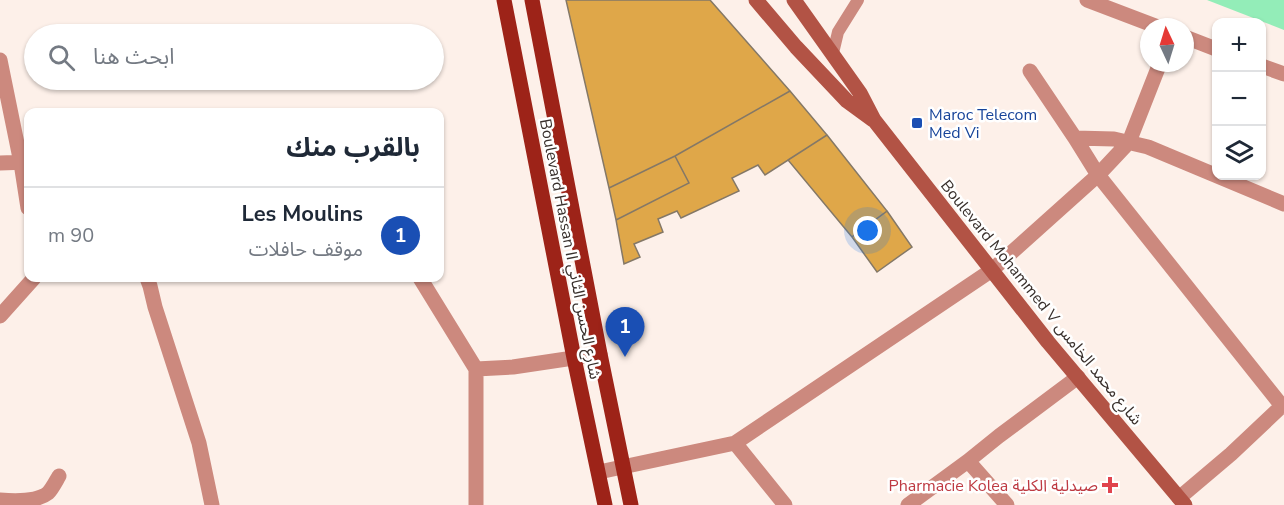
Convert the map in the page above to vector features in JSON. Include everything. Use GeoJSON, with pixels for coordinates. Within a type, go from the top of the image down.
{"type":"FeatureCollection","features":[{"type":"Feature","properties":{"kind":"main road","name":"Boulevard Hassan II شارع الحسن الثاني"},"geometry":{"type":"LineString","coordinates":[[504,0],[605,505]]}},
{"type":"Feature","properties":{"kind":"main road","name":"Boulevard Hassan II شارع الحسن الثاني"},"geometry":{"type":"LineString","coordinates":[[532,0],[631,505]]}},
{"type":"Feature","properties":{"kind":"main road","name":"Boulevard Mohammed V شارع محمد الخامس"},"geometry":{"type":"LineString","coordinates":[[756,0],[847,101],[874,120]]}},
{"type":"Feature","properties":{"kind":"main road","name":"Boulevard Mohammed V شارع محمد الخامس"},"geometry":{"type":"LineString","coordinates":[[794,0],[860,93],[874,120],[1078,377],[1182,502]]}},
{"type":"Feature","properties":{"kind":"street"},"geometry":{"type":"LineString","coordinates":[[1087,0],[1140,20]]}},
{"type":"Feature","properties":{"kind":"street"},"geometry":{"type":"LineString","coordinates":[[1194,40],[1212,47]]}},
{"type":"Feature","properties":{"kind":"street"},"geometry":{"type":"LineString","coordinates":[[0,60],[24,158]]}},
{"type":"Feature","properties":{"kind":"street"},"geometry":{"type":"LineString","coordinates":[[1266,67],[1284,74]]}},
{"type":"Feature","properties":{"kind":"street"},"geometry":{"type":"LineString","coordinates":[[1030,71],[1098,175],[1283,405],[1182,502]]}},
{"type":"Feature","properties":{"kind":"street"},"geometry":{"type":"LineString","coordinates":[[599,472],[735,443],[992,270],[1098,175],[1129,142],[1156,72]]}},
{"type":"Feature","properties":{"kind":"street"},"geometry":{"type":"LineString","coordinates":[[1075,138],[1114,139],[1148,147],[1284,204]]}},
{"type":"Feature","properties":{"kind":"street"},"geometry":{"type":"LineString","coordinates":[[0,163],[24,162]]}},
{"type":"Feature","properties":{"kind":"street"},"geometry":{"type":"LineString","coordinates":[[0,316],[30,282]]}},
{"type":"Feature","properties":{"kind":"street"},"geometry":{"type":"LineString","coordinates":[[148,282],[199,443],[212,505]]}},
{"type":"Feature","properties":{"kind":"street"},"geometry":{"type":"LineString","coordinates":[[422,282],[476,369],[476,505]]}},
{"type":"Feature","properties":{"kind":"street"},"geometry":{"type":"LineString","coordinates":[[476,369],[513,367],[600,354]]}},
{"type":"Feature","properties":{"kind":"street"},"geometry":{"type":"LineString","coordinates":[[908,505],[1078,377]]}},
{"type":"Feature","properties":{"kind":"street"},"geometry":{"type":"LineString","coordinates":[[735,443],[785,505]]}},
{"type":"Feature","properties":{"kind":"street"},"geometry":{"type":"LineString","coordinates":[[968,461],[1007,505]]}},
{"type":"Feature","properties":{"kind":"street"},"geometry":{"type":"LineString","coordinates":[[0,500],[19,502],[34,499],[48,493],[59,476]]}},
{"type":"Feature","properties":{"kind":"lane"},"geometry":{"type":"LineString","coordinates":[[833,53],[838,32],[858,0]]}},
{"type":"Feature","properties":{"kind":"green space"},"geometry":{"type":"Polygon","coordinates":[[[1207,0],[1284,0],[1284,30],[1266,23],[1266,18],[1253,18],[1207,0]]]}},
{"type":"Feature","properties":{"kind":"building"},"geometry":{"type":"Polygon","coordinates":[[[566,0],[710,0],[790,91],[675,156],[609,188],[566,0]]]}},
{"type":"Feature","properties":{"kind":"building"},"geometry":{"type":"Polygon","coordinates":[[[790,91],[827,135],[765,175],[758,165],[732,178],[739,191],[681,218],[677,211],[658,219],[663,232],[634,244],[640,257],[624,264],[616,220],[689,183],[675,156],[790,91]]]}},
{"type":"Feature","properties":{"kind":"building"},"geometry":{"type":"Polygon","coordinates":[[[827,135],[887,211],[852,237],[788,160],[827,135]]]}},
{"type":"Feature","properties":{"kind":"building"},"geometry":{"type":"Polygon","coordinates":[[[675,156],[689,183],[616,220],[609,188],[675,156]]]}},
{"type":"Feature","properties":{"kind":"building"},"geometry":{"type":"Polygon","coordinates":[[[887,211],[912,247],[877,272],[852,237],[887,211]]]}},
{"type":"Feature","properties":{"kind":"place","name":"Maroc Telecom Med Vi"},"geometry":{"type":"Point","coordinates":[917,123]}},
{"type":"Feature","properties":{"kind":"place","name":"Les Moulins"},"geometry":{"type":"Point","coordinates":[625,357]}},
{"type":"Feature","properties":{"kind":"place","name":"Pharmacie Kolea صيدلية الكلية"},"geometry":{"type":"Point","coordinates":[1110,485]}}]}
